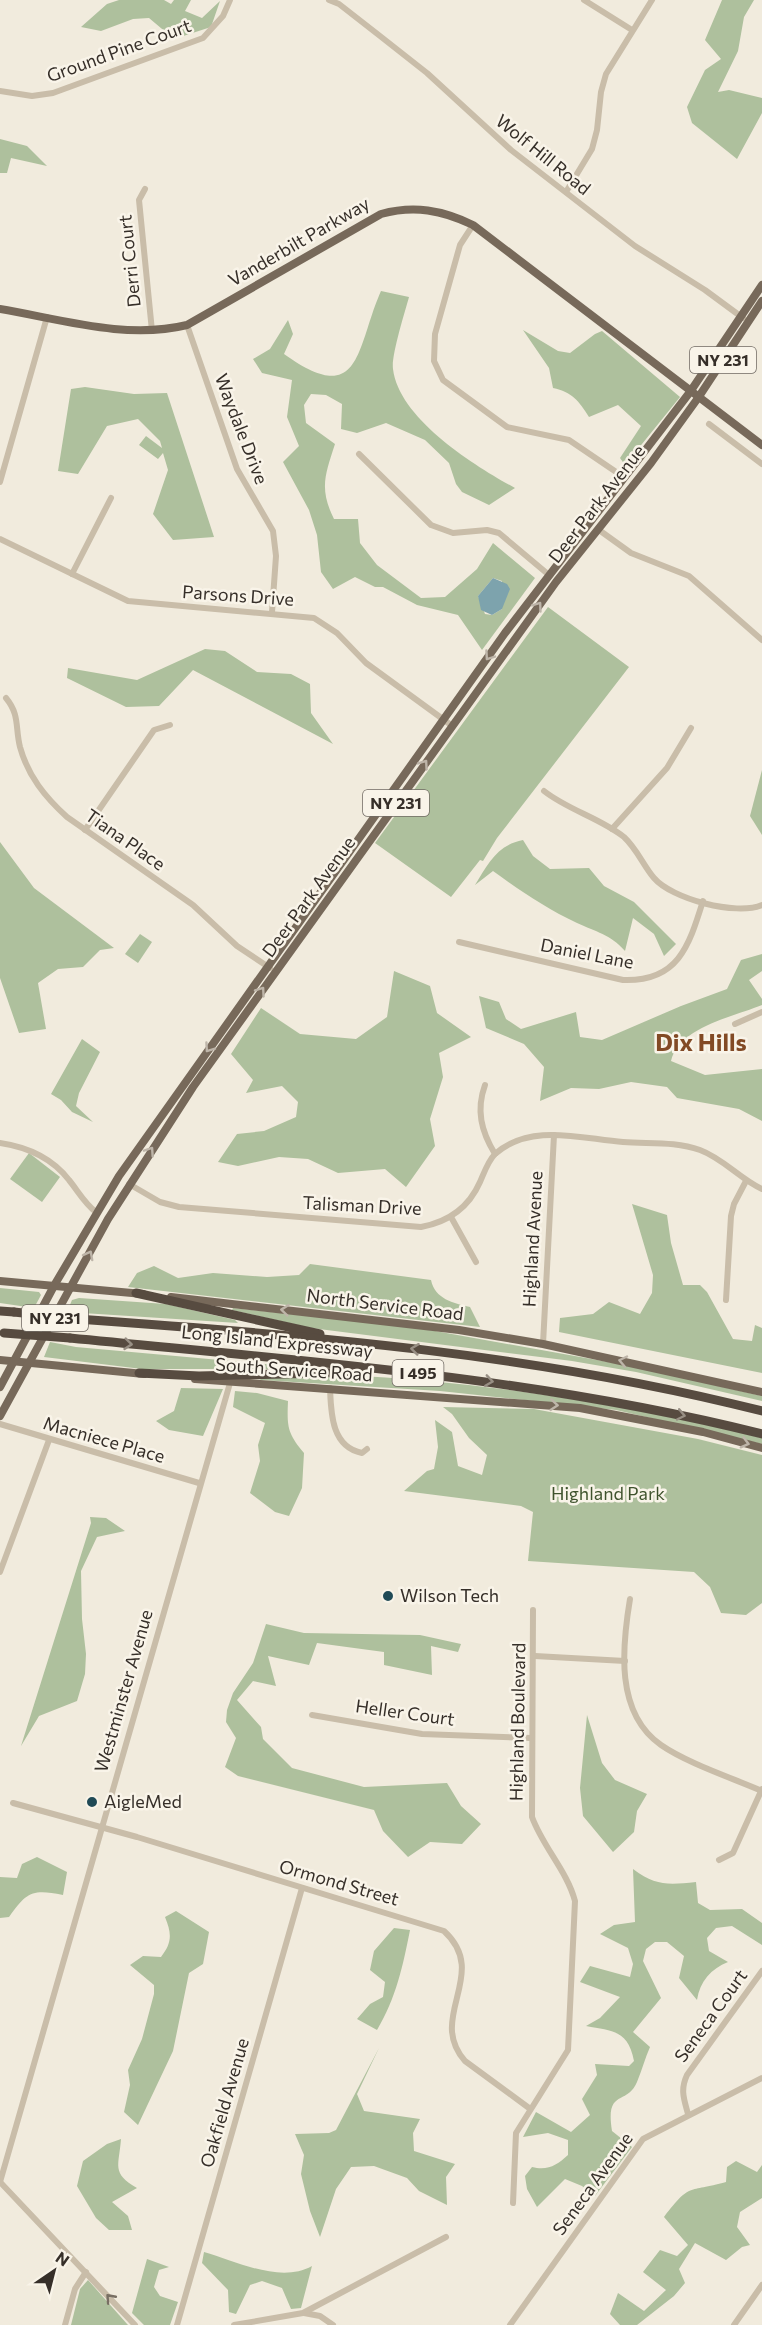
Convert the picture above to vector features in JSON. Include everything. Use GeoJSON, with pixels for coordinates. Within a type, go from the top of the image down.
{"type":"FeatureCollection","features":[{"type":"Feature","properties":{"kind":"highway"},"geometry":{"type":"LineString","coordinates":[[136,1293],[316,1332],[336,1340]]}},
{"type":"Feature","properties":{"kind":"highway","name":"Long Island Expressway"},"geometry":{"type":"LineString","coordinates":[[0,1311],[336,1340],[580,1372],[762,1410]]}},
{"type":"Feature","properties":{"kind":"highway","name":"Long Island Expressway"},"geometry":{"type":"LineString","coordinates":[[2,1333],[458,1377],[596,1398],[762,1434]]}},
{"type":"Feature","properties":{"kind":"highway"},"geometry":{"type":"LineString","coordinates":[[140,1373],[199,1376],[343,1372],[458,1377]]}},
{"type":"Feature","properties":{"kind":"main road","name":"Vanderbilt Parkway"},"geometry":{"type":"LineString","coordinates":[[0,309],[105,327],[152,331],[187,325],[381,214],[403,208],[424,209],[450,214],[472,225],[762,445]]}},
{"type":"Feature","properties":{"kind":"main road","name":"Deer Park Avenue"},"geometry":{"type":"LineString","coordinates":[[448,722],[599,530],[698,398],[762,285]]}},
{"type":"Feature","properties":{"kind":"main road","name":"Deer Park Avenue"},"geometry":{"type":"LineString","coordinates":[[0,1387],[96,1212],[448,722],[549,575],[744,319],[762,301]]}},
{"type":"Feature","properties":{"kind":"main road","name":"Deer Park Avenue"},"geometry":{"type":"LineString","coordinates":[[0,1416],[129,1184],[272,969]]}},
{"type":"Feature","properties":{"kind":"main road","name":"North Service Road"},"geometry":{"type":"LineString","coordinates":[[0,1281],[55,1284],[459,1330],[543,1344],[762,1392]]}},
{"type":"Feature","properties":{"kind":"main road","name":"South Service Road"},"geometry":{"type":"LineString","coordinates":[[0,1360],[230,1383],[330,1388],[580,1408],[703,1432],[762,1448]]}},
{"type":"Feature","properties":{"kind":"street","name":"Ground Pine Court"},"geometry":{"type":"LineString","coordinates":[[0,91],[32,96],[53,93],[189,44],[214,28],[223,16],[230,0]]}},
{"type":"Feature","properties":{"kind":"street","name":"Wolf Hill Road"},"geometry":{"type":"LineString","coordinates":[[329,0],[339,4],[417,66],[511,150],[635,246],[705,290],[744,319]]}},
{"type":"Feature","properties":{"kind":"street"},"geometry":{"type":"LineString","coordinates":[[584,0],[632,30]]}},
{"type":"Feature","properties":{"kind":"street"},"geometry":{"type":"LineString","coordinates":[[566,192],[592,149],[606,74],[652,0]]}},
{"type":"Feature","properties":{"kind":"street","name":"Derri Court"},"geometry":{"type":"LineString","coordinates":[[145,189],[139,200],[152,331]]}},
{"type":"Feature","properties":{"kind":"street"},"geometry":{"type":"LineString","coordinates":[[472,225],[460,245],[435,334],[434,361],[443,380],[507,427],[569,440],[625,478]]}},
{"type":"Feature","properties":{"kind":"street"},"geometry":{"type":"LineString","coordinates":[[0,482],[47,317]]}},
{"type":"Feature","properties":{"kind":"street","name":"Waydale Drive"},"geometry":{"type":"LineString","coordinates":[[187,325],[237,469],[273,531],[276,556],[272,612]]}},
{"type":"Feature","properties":{"kind":"street"},"geometry":{"type":"LineString","coordinates":[[709,424],[762,464]]}},
{"type":"Feature","properties":{"kind":"street"},"geometry":{"type":"LineString","coordinates":[[359,454],[431,525],[453,533],[487,530],[499,533],[549,575]]}},
{"type":"Feature","properties":{"kind":"street"},"geometry":{"type":"LineString","coordinates":[[72,574],[111,498]]}},
{"type":"Feature","properties":{"kind":"street"},"geometry":{"type":"LineString","coordinates":[[599,530],[646,561],[689,576],[762,640]]}},
{"type":"Feature","properties":{"kind":"street","name":"Parsons Drive"},"geometry":{"type":"LineString","coordinates":[[0,539],[113,596],[145,604],[272,612],[314,618],[326,624],[366,663],[448,722]]}},
{"type":"Feature","properties":{"kind":"street","name":"Tiana Place"},"geometry":{"type":"LineString","coordinates":[[6,698],[15,709],[20,745],[34,781],[51,803],[85,830],[193,905],[231,941],[272,969]]}},
{"type":"Feature","properties":{"kind":"street"},"geometry":{"type":"LineString","coordinates":[[85,830],[154,730],[170,725]]}},
{"type":"Feature","properties":{"kind":"street"},"geometry":{"type":"LineString","coordinates":[[612,829],[667,768],[691,728]]}},
{"type":"Feature","properties":{"kind":"street"},"geometry":{"type":"LineString","coordinates":[[544,791],[572,811],[612,829],[634,847],[662,886],[703,901],[739,909],[762,905]]}},
{"type":"Feature","properties":{"kind":"street","name":"Daniel Lane"},"geometry":{"type":"LineString","coordinates":[[459,942],[623,980],[640,980],[665,970],[686,951],[703,901]]}},
{"type":"Feature","properties":{"kind":"street"},"geometry":{"type":"LineString","coordinates":[[735,1024],[762,1012]]}},
{"type":"Feature","properties":{"kind":"street"},"geometry":{"type":"LineString","coordinates":[[485,1085],[480,1099],[480,1113],[487,1141],[495,1154],[519,1140],[554,1135],[688,1147],[714,1157],[746,1181],[762,1189]]}},
{"type":"Feature","properties":{"kind":"street","name":"Highland Avenue"},"geometry":{"type":"LineString","coordinates":[[543,1344],[554,1135]]}},
{"type":"Feature","properties":{"kind":"street"},"geometry":{"type":"LineString","coordinates":[[0,1143],[22,1148],[50,1161],[61,1170],[96,1212]]}},
{"type":"Feature","properties":{"kind":"street","name":"Talisman Drive"},"geometry":{"type":"LineString","coordinates":[[129,1184],[160,1202],[179,1207],[403,1227],[434,1224],[451,1217],[471,1198],[495,1154]]}},
{"type":"Feature","properties":{"kind":"street"},"geometry":{"type":"LineString","coordinates":[[726,1300],[731,1216],[734,1204],[746,1181]]}},
{"type":"Feature","properties":{"kind":"street"},"geometry":{"type":"LineString","coordinates":[[451,1217],[476,1262]]}},
{"type":"Feature","properties":{"kind":"street","name":"Westminster Avenue"},"geometry":{"type":"LineString","coordinates":[[0,2182],[199,1483],[230,1383]]}},
{"type":"Feature","properties":{"kind":"street"},"geometry":{"type":"LineString","coordinates":[[330,1388],[331,1421],[337,1433],[355,1452],[362,1453],[367,1449]]}},
{"type":"Feature","properties":{"kind":"street","name":"Macniece Place"},"geometry":{"type":"LineString","coordinates":[[0,1424],[199,1483]]}},
{"type":"Feature","properties":{"kind":"street"},"geometry":{"type":"LineString","coordinates":[[0,1572],[49,1440]]}},
{"type":"Feature","properties":{"kind":"street"},"geometry":{"type":"LineString","coordinates":[[630,1599],[625,1661],[628,1696],[637,1718],[650,1736],[673,1752],[762,1790],[733,1853],[719,1860]]}},
{"type":"Feature","properties":{"kind":"street","name":"Highland Boulevard"},"geometry":{"type":"LineString","coordinates":[[513,2203],[516,2133],[529,2108],[568,2050],[574,1902],[571,1887],[537,1832],[532,1817],[531,1738],[535,1656],[533,1610]]}},
{"type":"Feature","properties":{"kind":"street"},"geometry":{"type":"LineString","coordinates":[[535,1656],[625,1661]]}},
{"type":"Feature","properties":{"kind":"street","name":"Heller Court"},"geometry":{"type":"LineString","coordinates":[[312,1715],[422,1734],[531,1738]]}},
{"type":"Feature","properties":{"kind":"street","name":"Ormond Street"},"geometry":{"type":"LineString","coordinates":[[13,1803],[86,1826],[101,1827],[444,1930],[452,1937],[463,1960],[463,1972],[450,2028],[456,2051],[465,2061],[529,2108]]}},
{"type":"Feature","properties":{"kind":"street","name":"Oakfield Avenue"},"geometry":{"type":"LineString","coordinates":[[177,2325],[302,1888]]}},
{"type":"Feature","properties":{"kind":"street","name":"Seneca Court"},"geometry":{"type":"LineString","coordinates":[[688,2114],[682,2095],[682,2085],[687,2075],[762,1971]]}},
{"type":"Feature","properties":{"kind":"street","name":"Seneca Avenue"},"geometry":{"type":"LineString","coordinates":[[510,2325],[643,2139],[762,2078]]}},
{"type":"Feature","properties":{"kind":"street"},"geometry":{"type":"LineString","coordinates":[[0,2182],[135,2325]]}},
{"type":"Feature","properties":{"kind":"street"},"geometry":{"type":"LineString","coordinates":[[234,2325],[303,2313],[446,2237]]}},
{"type":"Feature","properties":{"kind":"street"},"geometry":{"type":"LineString","coordinates":[[65,2325],[75,2289],[86,2272]]}},
{"type":"Feature","properties":{"kind":"street"},"geometry":{"type":"LineString","coordinates":[[734,2325],[762,2285]]}},
{"type":"Feature","properties":{"kind":"street"},"geometry":{"type":"LineString","coordinates":[[303,2313],[320,2316],[333,2325]]}},
{"type":"Feature","properties":{"kind":"green space"},"geometry":{"type":"Polygon","coordinates":[[[119,0],[164,0],[171,4],[174,0],[191,0],[185,11],[202,18],[220,1],[211,27],[174,39],[149,18],[133,19],[101,31],[81,27],[107,4],[119,0]]]}},
{"type":"Feature","properties":{"kind":"green space"},"geometry":{"type":"Polygon","coordinates":[[[722,0],[754,0],[744,17],[738,51],[718,92],[729,90],[762,98],[762,113],[737,159],[692,123],[687,107],[705,70],[721,59],[705,40],[722,0]]]}},
{"type":"Feature","properties":{"kind":"green space"},"geometry":{"type":"Polygon","coordinates":[[[0,139],[27,146],[47,166],[11,158],[7,173],[0,173],[0,139]]]}},
{"type":"Feature","properties":{"kind":"green space"},"geometry":{"type":"Polygon","coordinates":[[[381,291],[409,297],[393,363],[398,388],[409,406],[441,439],[460,454],[515,488],[489,505],[462,492],[456,484],[449,463],[425,440],[386,423],[357,433],[341,429],[342,404],[326,395],[311,394],[304,405],[306,423],[335,444],[325,482],[326,499],[334,519],[358,519],[360,543],[377,565],[421,598],[445,597],[477,569],[493,543],[535,578],[482,650],[458,615],[417,605],[383,587],[375,587],[355,577],[333,589],[321,572],[317,535],[309,510],[283,462],[299,446],[287,417],[292,380],[262,373],[253,359],[270,349],[288,320],[293,334],[284,354],[310,370],[329,376],[342,373],[352,364],[360,350],[381,291]],[[493,578],[478,596],[485,614],[492,615],[502,609],[502,581],[493,578]]]}},
{"type":"Feature","properties":{"kind":"green space"},"geometry":{"type":"Polygon","coordinates":[[[523,330],[558,351],[570,353],[602,331],[680,397],[625,465],[620,458],[641,426],[618,405],[589,417],[574,398],[553,388],[549,368],[523,330]]]}},
{"type":"Feature","properties":{"kind":"green space"},"geometry":{"type":"Polygon","coordinates":[[[85,387],[134,394],[167,393],[214,537],[173,540],[153,514],[168,470],[163,453],[158,459],[139,445],[146,436],[162,448],[160,441],[138,419],[107,426],[78,474],[58,471],[71,389],[85,387]]]}},
{"type":"Feature","properties":{"kind":"green space"},"geometry":{"type":"Polygon","coordinates":[[[548,607],[629,667],[497,838],[483,861],[480,860],[451,897],[375,843],[548,607]]]}},
{"type":"Feature","properties":{"kind":"green space"},"geometry":{"type":"Polygon","coordinates":[[[205,649],[225,651],[257,672],[291,674],[310,684],[311,713],[333,744],[193,670],[159,706],[126,707],[67,678],[68,668],[137,680],[205,649]]]}},
{"type":"Feature","properties":{"kind":"green space"},"geometry":{"type":"Polygon","coordinates":[[[762,770],[762,835],[750,816],[762,770]]]}},
{"type":"Feature","properties":{"kind":"green space"},"geometry":{"type":"Polygon","coordinates":[[[523,840],[533,856],[550,869],[589,868],[604,886],[634,902],[676,944],[664,956],[654,934],[633,918],[625,951],[608,937],[555,912],[493,871],[475,885],[494,856],[506,846],[523,840]]]}},
{"type":"Feature","properties":{"kind":"green space"},"geometry":{"type":"Polygon","coordinates":[[[0,842],[34,888],[114,948],[100,950],[83,967],[58,969],[38,983],[46,1029],[19,1033],[0,978],[0,842]]]}},
{"type":"Feature","properties":{"kind":"green space"},"geometry":{"type":"Polygon","coordinates":[[[140,934],[152,942],[138,963],[125,954],[140,934]]]}},
{"type":"Feature","properties":{"kind":"green space"},"geometry":{"type":"Polygon","coordinates":[[[762,954],[762,971],[749,980],[762,999],[762,1005],[723,1019],[696,1032],[676,1049],[671,1061],[705,1075],[762,1069],[762,1121],[739,1109],[677,1098],[667,1087],[631,1082],[599,1089],[571,1088],[540,1101],[544,1067],[524,1044],[486,1028],[479,996],[499,1002],[506,1019],[521,1029],[576,1012],[580,1037],[602,1040],[727,989],[741,960],[762,954]]]}},
{"type":"Feature","properties":{"kind":"green space"},"geometry":{"type":"Polygon","coordinates":[[[394,971],[430,986],[437,1013],[471,1037],[439,1053],[443,1077],[430,1119],[435,1146],[406,1187],[385,1169],[338,1173],[308,1159],[279,1157],[238,1166],[218,1162],[237,1134],[264,1131],[296,1117],[298,1102],[282,1086],[246,1093],[253,1080],[231,1054],[261,1008],[300,1034],[356,1039],[387,1017],[394,971]]]}},
{"type":"Feature","properties":{"kind":"green space"},"geometry":{"type":"Polygon","coordinates":[[[82,1039],[100,1052],[79,1093],[76,1106],[93,1122],[72,1112],[61,1100],[51,1094],[82,1039]]]}},
{"type":"Feature","properties":{"kind":"green space"},"geometry":{"type":"Polygon","coordinates":[[[29,1153],[60,1177],[42,1202],[10,1179],[29,1153]]]}},
{"type":"Feature","properties":{"kind":"green space"},"geometry":{"type":"Polygon","coordinates":[[[632,1204],[667,1215],[671,1243],[683,1285],[700,1285],[707,1292],[733,1339],[752,1341],[755,1325],[762,1328],[762,1373],[559,1332],[560,1318],[593,1314],[609,1302],[640,1314],[652,1293],[653,1275],[632,1204]]]}},
{"type":"Feature","properties":{"kind":"green space"},"geometry":{"type":"Polygon","coordinates":[[[310,1264],[431,1280],[436,1292],[441,1296],[451,1302],[470,1307],[480,1327],[128,1287],[137,1273],[154,1266],[178,1278],[213,1273],[267,1277],[299,1275],[310,1264]]]}},
{"type":"Feature","properties":{"kind":"green space"},"geometry":{"type":"Polygon","coordinates":[[[0,1288],[39,1292],[41,1295],[34,1308],[0,1303],[0,1288]]]}},
{"type":"Feature","properties":{"kind":"green space"},"geometry":{"type":"Polygon","coordinates":[[[79,1298],[166,1304],[235,1320],[238,1323],[67,1312],[72,1300],[79,1298]]]}},
{"type":"Feature","properties":{"kind":"green space"},"geometry":{"type":"Polygon","coordinates":[[[233,1308],[413,1327],[636,1367],[762,1396],[762,1401],[636,1372],[572,1361],[311,1328],[232,1310],[233,1308]]]}},
{"type":"Feature","properties":{"kind":"green space"},"geometry":{"type":"Polygon","coordinates":[[[50,1342],[76,1347],[286,1366],[289,1369],[142,1369],[44,1357],[50,1342]]]}},
{"type":"Feature","properties":{"kind":"green space"},"geometry":{"type":"Polygon","coordinates":[[[344,1375],[450,1383],[554,1396],[659,1415],[762,1438],[762,1444],[616,1410],[440,1391],[261,1380],[257,1377],[344,1375]]]}},
{"type":"Feature","properties":{"kind":"green space"},"geometry":{"type":"Polygon","coordinates":[[[181,1388],[223,1389],[203,1436],[169,1430],[156,1421],[174,1411],[181,1388]]]}},
{"type":"Feature","properties":{"kind":"green space"},"geometry":{"type":"Polygon","coordinates":[[[235,1391],[257,1393],[288,1401],[289,1429],[304,1453],[302,1488],[289,1516],[275,1512],[250,1493],[260,1461],[258,1445],[265,1423],[233,1407],[235,1391]]]}},
{"type":"Feature","properties":{"kind":"green space","name":"Highland Park"},"geometry":{"type":"Polygon","coordinates":[[[443,1407],[534,1409],[698,1439],[762,1455],[762,1603],[746,1615],[721,1613],[710,1587],[694,1572],[528,1561],[533,1512],[521,1506],[404,1491],[427,1471],[434,1469],[438,1447],[435,1420],[452,1432],[458,1466],[482,1475],[487,1455],[469,1438],[452,1414],[443,1407]]]}},
{"type":"Feature","properties":{"kind":"green space"},"geometry":{"type":"Polygon","coordinates":[[[90,1517],[106,1518],[125,1531],[97,1537],[81,1571],[82,1619],[86,1654],[85,1674],[77,1701],[39,1716],[21,1746],[91,1523],[90,1517]]]}},
{"type":"Feature","properties":{"kind":"green space"},"geometry":{"type":"Polygon","coordinates":[[[266,1624],[304,1633],[420,1635],[461,1644],[458,1652],[431,1646],[432,1675],[384,1665],[384,1652],[317,1643],[309,1665],[268,1656],[276,1686],[253,1681],[237,1700],[261,1727],[263,1739],[292,1768],[364,1787],[447,1783],[461,1806],[481,1824],[462,1844],[430,1842],[408,1857],[383,1831],[374,1810],[238,1776],[225,1767],[236,1738],[226,1722],[227,1710],[233,1693],[253,1663],[266,1624]]]}},
{"type":"Feature","properties":{"kind":"green space"},"geometry":{"type":"Polygon","coordinates":[[[587,1715],[602,1763],[615,1780],[647,1794],[637,1811],[634,1832],[613,1852],[583,1816],[580,1788],[587,1715]]]}},
{"type":"Feature","properties":{"kind":"green space"},"geometry":{"type":"Polygon","coordinates":[[[37,1857],[67,1872],[63,1895],[44,1892],[31,1894],[9,1917],[0,1918],[0,1877],[17,1878],[22,1864],[37,1857]]]}},
{"type":"Feature","properties":{"kind":"green space"},"geometry":{"type":"Polygon","coordinates":[[[633,1869],[649,1879],[663,1883],[696,1882],[698,1903],[710,1910],[742,1909],[762,1923],[762,1945],[732,1926],[716,1928],[707,1938],[709,1951],[728,1962],[707,1976],[697,2000],[679,1978],[684,1956],[667,1942],[655,1942],[646,1949],[643,1961],[661,1998],[633,2032],[650,2047],[637,2082],[628,2094],[614,2103],[611,2118],[612,2131],[632,2147],[595,2196],[582,2186],[565,2179],[537,2207],[527,2189],[525,2176],[532,2167],[548,2168],[564,2159],[568,2155],[568,2140],[548,2133],[523,2137],[536,2112],[571,2132],[590,2115],[582,2099],[597,2075],[595,2064],[629,2066],[634,2061],[628,2043],[618,2034],[586,2026],[600,2018],[620,1997],[580,1982],[590,1966],[630,1977],[633,1964],[628,1948],[600,1934],[614,1925],[635,1922],[633,1869]]]}},
{"type":"Feature","properties":{"kind":"green space"},"geometry":{"type":"Polygon","coordinates":[[[176,1911],[209,1932],[203,1964],[189,1973],[173,2051],[138,2125],[124,2112],[130,2085],[128,2070],[142,2039],[154,1994],[154,1985],[130,1965],[143,1956],[161,1957],[170,1938],[165,1917],[176,1911]]]}},
{"type":"Feature","properties":{"kind":"green space"},"geometry":{"type":"Polygon","coordinates":[[[394,1928],[410,1930],[394,1994],[377,2030],[357,2019],[370,2004],[383,1997],[385,1982],[370,1970],[374,1951],[394,1928]]]}},
{"type":"Feature","properties":{"kind":"green space"},"geometry":{"type":"Polygon","coordinates":[[[379,2048],[357,2094],[364,2111],[420,2119],[413,2133],[414,2151],[455,2164],[446,2177],[447,2205],[419,2191],[407,2178],[374,2166],[351,2167],[336,2189],[320,2237],[310,2211],[301,2174],[304,2155],[295,2134],[329,2133],[336,2130],[379,2048]]]}},
{"type":"Feature","properties":{"kind":"green space"},"geometry":{"type":"Polygon","coordinates":[[[121,2139],[118,2162],[120,2173],[137,2188],[112,2202],[128,2216],[132,2230],[109,2230],[96,2218],[77,2186],[83,2161],[107,2144],[121,2139]]]}},
{"type":"Feature","properties":{"kind":"green space"},"geometry":{"type":"Polygon","coordinates":[[[736,2161],[757,2172],[762,2165],[762,2198],[740,2212],[737,2227],[750,2245],[742,2247],[726,2260],[695,2243],[679,2269],[685,2283],[674,2296],[637,2325],[620,2325],[610,2314],[618,2293],[644,2311],[666,2290],[643,2272],[660,2250],[677,2256],[688,2245],[664,2217],[690,2190],[726,2182],[727,2167],[736,2161]]]}},
{"type":"Feature","properties":{"kind":"green space"},"geometry":{"type":"Polygon","coordinates":[[[204,2252],[272,2272],[286,2273],[312,2266],[301,2308],[291,2309],[282,2288],[262,2281],[250,2285],[236,2314],[229,2312],[228,2290],[202,2263],[204,2252]]]}},
{"type":"Feature","properties":{"kind":"green space"},"geometry":{"type":"Polygon","coordinates":[[[147,2259],[169,2267],[159,2270],[154,2287],[160,2296],[178,2302],[170,2325],[144,2325],[132,2313],[147,2259]]]}},
{"type":"Feature","properties":{"kind":"green space"},"geometry":{"type":"Polygon","coordinates":[[[88,2280],[128,2325],[71,2325],[80,2289],[88,2280]]]}},
{"type":"Feature","properties":{"kind":"water"},"geometry":{"type":"Polygon","coordinates":[[[493,578],[507,584],[510,589],[502,609],[492,615],[481,610],[478,596],[493,578]]]}},
{"type":"Feature","properties":{"kind":"place","name":"Wilson Tech"},"geometry":{"type":"Point","coordinates":[388,1596]}},
{"type":"Feature","properties":{"kind":"place","name":"AigleMed"},"geometry":{"type":"Point","coordinates":[92,1802]}},
{"type":"Feature","properties":{"kind":"district","name":"Dix Hills"},"geometry":{"type":"Point","coordinates":[701,1043]}}]}
